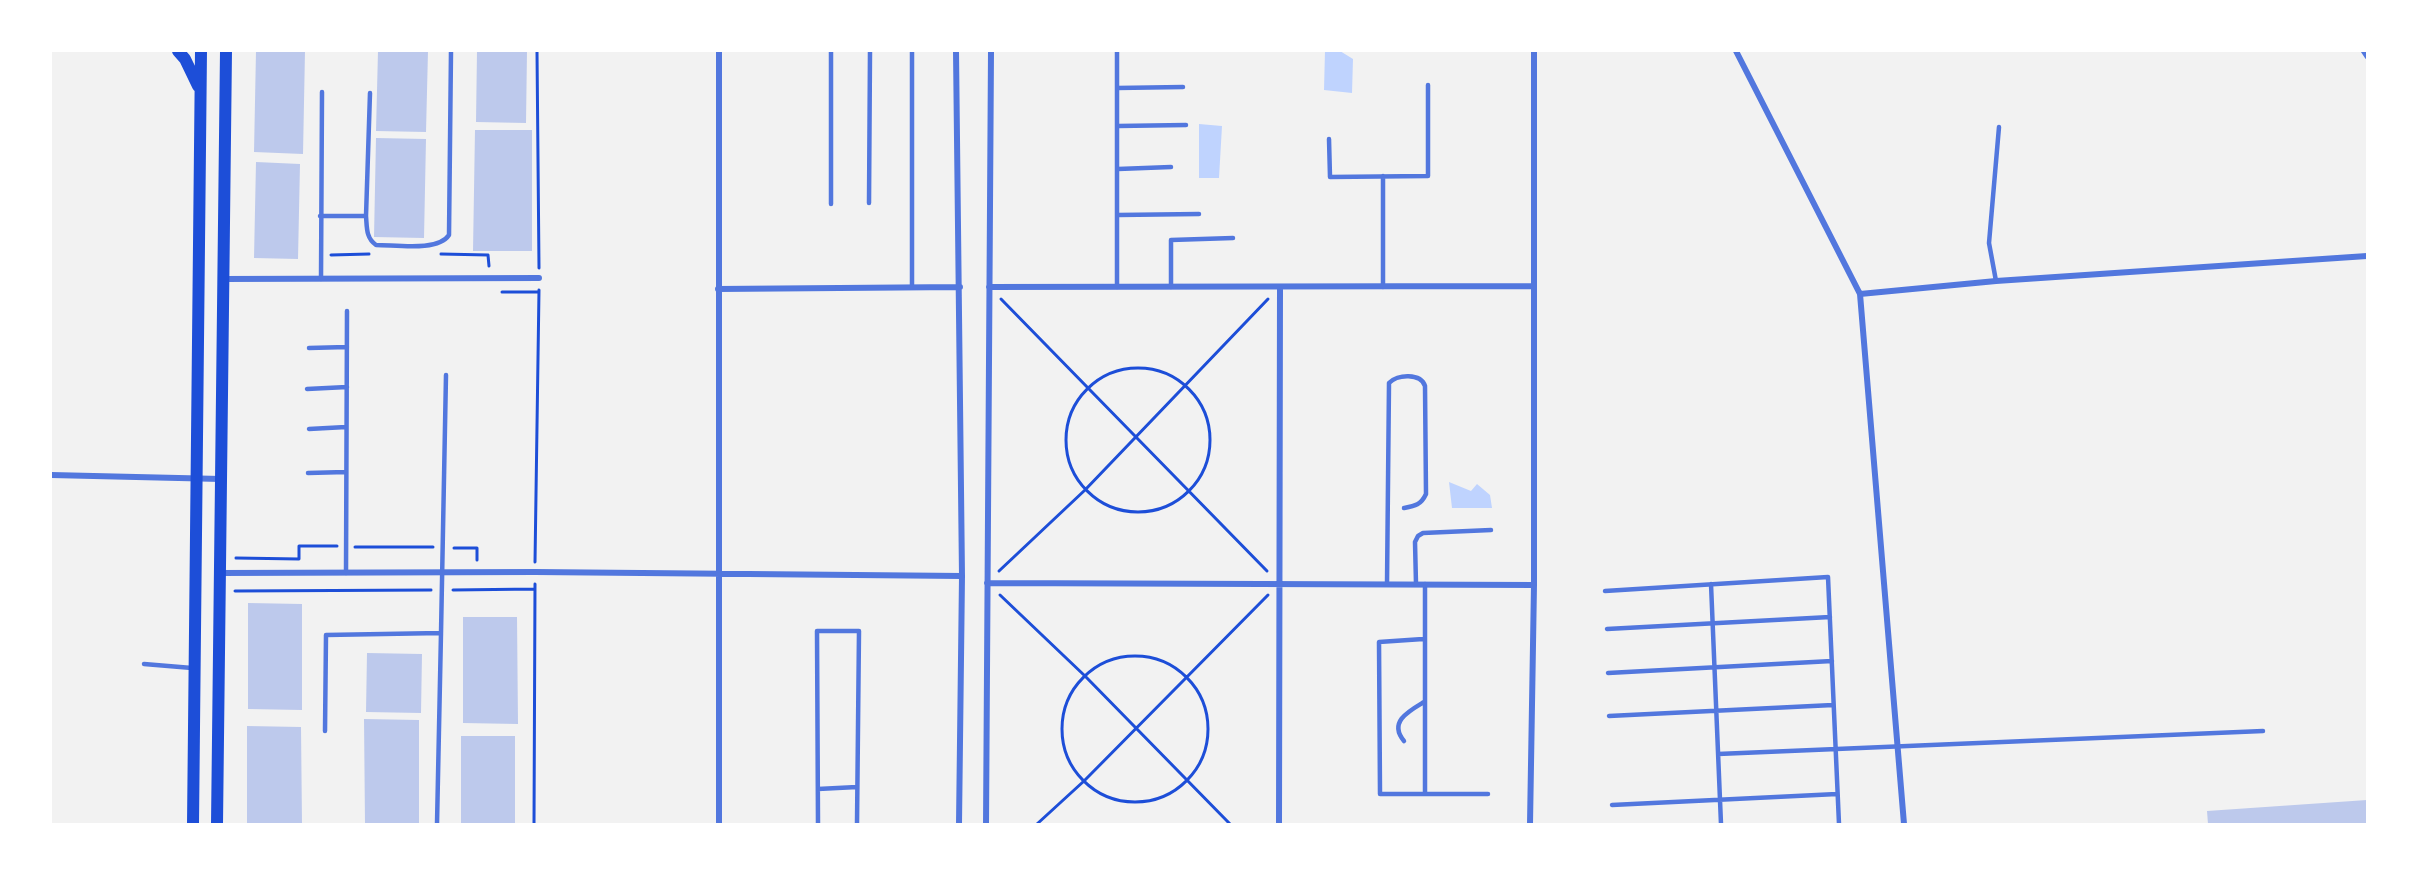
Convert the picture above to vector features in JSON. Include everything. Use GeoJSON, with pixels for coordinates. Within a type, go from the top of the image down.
{"type":"FeatureCollection","features":[{"type":"Feature","properties":{"kind":"main road"},"geometry":{"type":"LineString","coordinates":[[178,51],[185,59],[200,90]]}},
{"type":"Feature","properties":{"kind":"main road"},"geometry":{"type":"LineString","coordinates":[[193,824],[201,51]]}},
{"type":"Feature","properties":{"kind":"main road"},"geometry":{"type":"LineString","coordinates":[[217,824],[226,51]]}},
{"type":"Feature","properties":{"kind":"street"},"geometry":{"type":"LineString","coordinates":[[719,51],[719,824]]}},
{"type":"Feature","properties":{"kind":"street"},"geometry":{"type":"LineString","coordinates":[[956,51],[962,576],[959,824]]}},
{"type":"Feature","properties":{"kind":"street"},"geometry":{"type":"LineString","coordinates":[[986,824],[991,51]]}},
{"type":"Feature","properties":{"kind":"street"},"geometry":{"type":"LineString","coordinates":[[1530,824],[1534,585],[1534,51]]}},
{"type":"Feature","properties":{"kind":"street"},"geometry":{"type":"LineString","coordinates":[[1736,51],[1860,294],[1904,824]]}},
{"type":"Feature","properties":{"kind":"street"},"geometry":{"type":"LineString","coordinates":[[1860,294],[1996,281],[2367,256]]}},
{"type":"Feature","properties":{"kind":"street"},"geometry":{"type":"LineString","coordinates":[[222,279],[539,278]]}},
{"type":"Feature","properties":{"kind":"street"},"geometry":{"type":"LineString","coordinates":[[989,287],[1534,286]]}},
{"type":"Feature","properties":{"kind":"street"},"geometry":{"type":"LineString","coordinates":[[718,289],[960,287]]}},
{"type":"Feature","properties":{"kind":"street"},"geometry":{"type":"LineString","coordinates":[[1279,824],[1280,287]]}},
{"type":"Feature","properties":{"kind":"street"},"geometry":{"type":"LineString","coordinates":[[51,475],[221,479]]}},
{"type":"Feature","properties":{"kind":"street"},"geometry":{"type":"LineString","coordinates":[[220,573],[962,576]]}},
{"type":"Feature","properties":{"kind":"street"},"geometry":{"type":"LineString","coordinates":[[987,583],[1534,585]]}},
{"type":"Feature","properties":{"kind":"lane"},"geometry":{"type":"LineString","coordinates":[[370,93],[366,216],[368,235],[376,245],[435,245],[444,242],[449,235],[451,51]]}},
{"type":"Feature","properties":{"kind":"lane"},"geometry":{"type":"LineString","coordinates":[[831,51],[831,204]]}},
{"type":"Feature","properties":{"kind":"lane"},"geometry":{"type":"LineString","coordinates":[[869,203],[870,51]]}},
{"type":"Feature","properties":{"kind":"lane"},"geometry":{"type":"LineString","coordinates":[[912,51],[912,287]]}},
{"type":"Feature","properties":{"kind":"lane"},"geometry":{"type":"LineString","coordinates":[[1117,51],[1117,287]]}},
{"type":"Feature","properties":{"kind":"lane"},"geometry":{"type":"LineString","coordinates":[[2363,51],[2367,57]]}},
{"type":"Feature","properties":{"kind":"lane"},"geometry":{"type":"LineString","coordinates":[[1329,139],[1330,177],[1428,176],[1428,85]]}},
{"type":"Feature","properties":{"kind":"lane"},"geometry":{"type":"LineString","coordinates":[[1117,88],[1183,87]]}},
{"type":"Feature","properties":{"kind":"lane"},"geometry":{"type":"LineString","coordinates":[[321,279],[322,92]]}},
{"type":"Feature","properties":{"kind":"lane"},"geometry":{"type":"LineString","coordinates":[[1118,126],[1186,125]]}},
{"type":"Feature","properties":{"kind":"lane"},"geometry":{"type":"LineString","coordinates":[[1996,281],[1989,243],[1999,127]]}},
{"type":"Feature","properties":{"kind":"lane"},"geometry":{"type":"LineString","coordinates":[[1118,169],[1170,167]]}},
{"type":"Feature","properties":{"kind":"lane"},"geometry":{"type":"LineString","coordinates":[[1383,176],[1383,287]]}},
{"type":"Feature","properties":{"kind":"lane"},"geometry":{"type":"LineString","coordinates":[[1118,215],[1198,214]]}},
{"type":"Feature","properties":{"kind":"lane"},"geometry":{"type":"LineString","coordinates":[[320,216],[366,216]]}},
{"type":"Feature","properties":{"kind":"lane"},"geometry":{"type":"LineString","coordinates":[[1171,287],[1171,240],[1233,238]]}},
{"type":"Feature","properties":{"kind":"lane"},"geometry":{"type":"LineString","coordinates":[[346,573],[347,311]]}},
{"type":"Feature","properties":{"kind":"lane"},"geometry":{"type":"LineString","coordinates":[[309,348],[347,347]]}},
{"type":"Feature","properties":{"kind":"lane"},"geometry":{"type":"LineString","coordinates":[[437,824],[446,375]]}},
{"type":"Feature","properties":{"kind":"lane"},"geometry":{"type":"LineString","coordinates":[[1387,584],[1389,383],[1395,378],[1419,377],[1425,386],[1426,494],[1423,502],[1404,508]]}},
{"type":"Feature","properties":{"kind":"lane"},"geometry":{"type":"LineString","coordinates":[[308,389],[347,387]]}},
{"type":"Feature","properties":{"kind":"lane"},"geometry":{"type":"LineString","coordinates":[[309,429],[346,428]]}},
{"type":"Feature","properties":{"kind":"lane"},"geometry":{"type":"LineString","coordinates":[[308,473],[346,472]]}},
{"type":"Feature","properties":{"kind":"lane"},"geometry":{"type":"LineString","coordinates":[[1416,584],[1415,542],[1423,532],[1491,530]]}},
{"type":"Feature","properties":{"kind":"lane"},"geometry":{"type":"LineString","coordinates":[[1605,591],[1828,576],[1839,824]]}},
{"type":"Feature","properties":{"kind":"lane"},"geometry":{"type":"LineString","coordinates":[[1425,584],[1423,639],[1425,794]]}},
{"type":"Feature","properties":{"kind":"lane"},"geometry":{"type":"LineString","coordinates":[[1711,584],[1721,824]]}},
{"type":"Feature","properties":{"kind":"lane"},"geometry":{"type":"LineString","coordinates":[[1606,629],[1830,617]]}},
{"type":"Feature","properties":{"kind":"lane"},"geometry":{"type":"LineString","coordinates":[[818,824],[817,631],[859,631],[857,824]]}},
{"type":"Feature","properties":{"kind":"lane"},"geometry":{"type":"LineString","coordinates":[[325,731],[326,635],[441,633]]}},
{"type":"Feature","properties":{"kind":"lane"},"geometry":{"type":"LineString","coordinates":[[1423,639],[1379,642],[1380,794],[1488,794]]}},
{"type":"Feature","properties":{"kind":"lane"},"geometry":{"type":"LineString","coordinates":[[1608,673],[1832,661]]}},
{"type":"Feature","properties":{"kind":"lane"},"geometry":{"type":"LineString","coordinates":[[144,664],[195,668]]}},
{"type":"Feature","properties":{"kind":"lane"},"geometry":{"type":"LineString","coordinates":[[1404,741],[1398,729],[1399,720],[1404,714],[1424,702]]}},
{"type":"Feature","properties":{"kind":"lane"},"geometry":{"type":"LineString","coordinates":[[1609,716],[1833,705]]}},
{"type":"Feature","properties":{"kind":"lane"},"geometry":{"type":"LineString","coordinates":[[1718,754],[2263,731]]}},
{"type":"Feature","properties":{"kind":"lane"},"geometry":{"type":"LineString","coordinates":[[818,789],[857,787]]}},
{"type":"Feature","properties":{"kind":"lane"},"geometry":{"type":"LineString","coordinates":[[1612,805],[1837,794]]}},
{"type":"Feature","properties":{"kind":"path"},"geometry":{"type":"LineString","coordinates":[[529,266],[539,266],[537,51]]}},
{"type":"Feature","properties":{"kind":"path"},"geometry":{"type":"LineString","coordinates":[[321,268],[331,268],[331,254],[376,254]]}},
{"type":"Feature","properties":{"kind":"path"},"geometry":{"type":"LineString","coordinates":[[432,254],[488,255],[488,266],[498,266]]}},
{"type":"Feature","properties":{"kind":"path"},"geometry":{"type":"LineString","coordinates":[[989,287],[1089,386],[1279,584],[1084,781],[1037,824]]}},
{"type":"Feature","properties":{"kind":"path"},"geometry":{"type":"LineString","coordinates":[[1230,824],[1085,676],[987,583],[1085,490],[1280,287]]}},
{"type":"Feature","properties":{"kind":"path"},"geometry":{"type":"LineString","coordinates":[[524,562],[535,562],[539,292]]}},
{"type":"Feature","properties":{"kind":"path"},"geometry":{"type":"LineString","coordinates":[[1137,367],[1155,369],[1172,375],[1186,386],[1199,400],[1207,418],[1211,438],[1209,457],[1202,476],[1190,491],[1177,502],[1162,509],[1145,513],[1129,513],[1098,501],[1085,490],[1074,474],[1067,456],[1066,437],[1069,418],[1077,401],[1089,386],[1103,376],[1120,369],[1137,367]]}},
{"type":"Feature","properties":{"kind":"path"},"geometry":{"type":"LineString","coordinates":[[235,558],[299,559],[299,546],[346,546],[477,548],[477,561]]}},
{"type":"Feature","properties":{"kind":"path"},"geometry":{"type":"LineString","coordinates":[[235,591],[535,589],[534,824]]}},
{"type":"Feature","properties":{"kind":"path"},"geometry":{"type":"LineString","coordinates":[[1136,656],[1163,662],[1186,678],[1198,693],[1205,710],[1208,729],[1205,747],[1198,765],[1187,780],[1164,796],[1136,802],[1108,797],[1084,781],[1073,768],[1066,753],[1063,720],[1067,704],[1085,676],[1109,661],[1136,656]]}},
{"type":"Feature","properties":{"kind":"water"},"geometry":{"type":"Polygon","coordinates":[[[1325,51],[1340,51],[1353,59],[1352,93],[1324,90],[1325,51]]]}},
{"type":"Feature","properties":{"kind":"water"},"geometry":{"type":"Polygon","coordinates":[[[1199,124],[1222,126],[1219,178],[1199,178],[1199,124]]]}},
{"type":"Feature","properties":{"kind":"water"},"geometry":{"type":"Polygon","coordinates":[[[1449,482],[1471,491],[1477,484],[1490,495],[1492,508],[1452,508],[1449,482]]]}},
{"type":"Feature","properties":{"kind":"building"},"geometry":{"type":"Polygon","coordinates":[[[256,51],[305,51],[303,154],[254,152],[256,51]]]}},
{"type":"Feature","properties":{"kind":"building"},"geometry":{"type":"Polygon","coordinates":[[[378,51],[428,51],[426,132],[376,131],[378,51]]]}},
{"type":"Feature","properties":{"kind":"building"},"geometry":{"type":"Polygon","coordinates":[[[477,51],[527,51],[526,123],[476,122],[477,51]]]}},
{"type":"Feature","properties":{"kind":"building"},"geometry":{"type":"Polygon","coordinates":[[[475,130],[532,130],[532,251],[473,251],[475,130]]]}},
{"type":"Feature","properties":{"kind":"building"},"geometry":{"type":"Polygon","coordinates":[[[376,138],[426,139],[424,238],[374,237],[376,138]]]}},
{"type":"Feature","properties":{"kind":"building"},"geometry":{"type":"Polygon","coordinates":[[[256,162],[300,164],[298,259],[254,258],[256,162]]]}},
{"type":"Feature","properties":{"kind":"building"},"geometry":{"type":"Polygon","coordinates":[[[248,603],[302,604],[302,710],[248,709],[248,603]]]}},
{"type":"Feature","properties":{"kind":"building"},"geometry":{"type":"Polygon","coordinates":[[[463,617],[517,617],[518,724],[463,723],[463,617]]]}},
{"type":"Feature","properties":{"kind":"building"},"geometry":{"type":"Polygon","coordinates":[[[367,653],[422,654],[421,713],[366,712],[367,653]]]}},
{"type":"Feature","properties":{"kind":"building"},"geometry":{"type":"Polygon","coordinates":[[[364,719],[419,720],[419,824],[365,824],[364,719]]]}},
{"type":"Feature","properties":{"kind":"building"},"geometry":{"type":"Polygon","coordinates":[[[247,726],[301,727],[302,824],[247,824],[247,726]]]}},
{"type":"Feature","properties":{"kind":"building"},"geometry":{"type":"Polygon","coordinates":[[[461,736],[515,736],[515,824],[461,824],[461,736]]]}},
{"type":"Feature","properties":{"kind":"building"},"geometry":{"type":"Polygon","coordinates":[[[2367,800],[2367,824],[2208,824],[2207,811],[2367,800]]]}}]}
